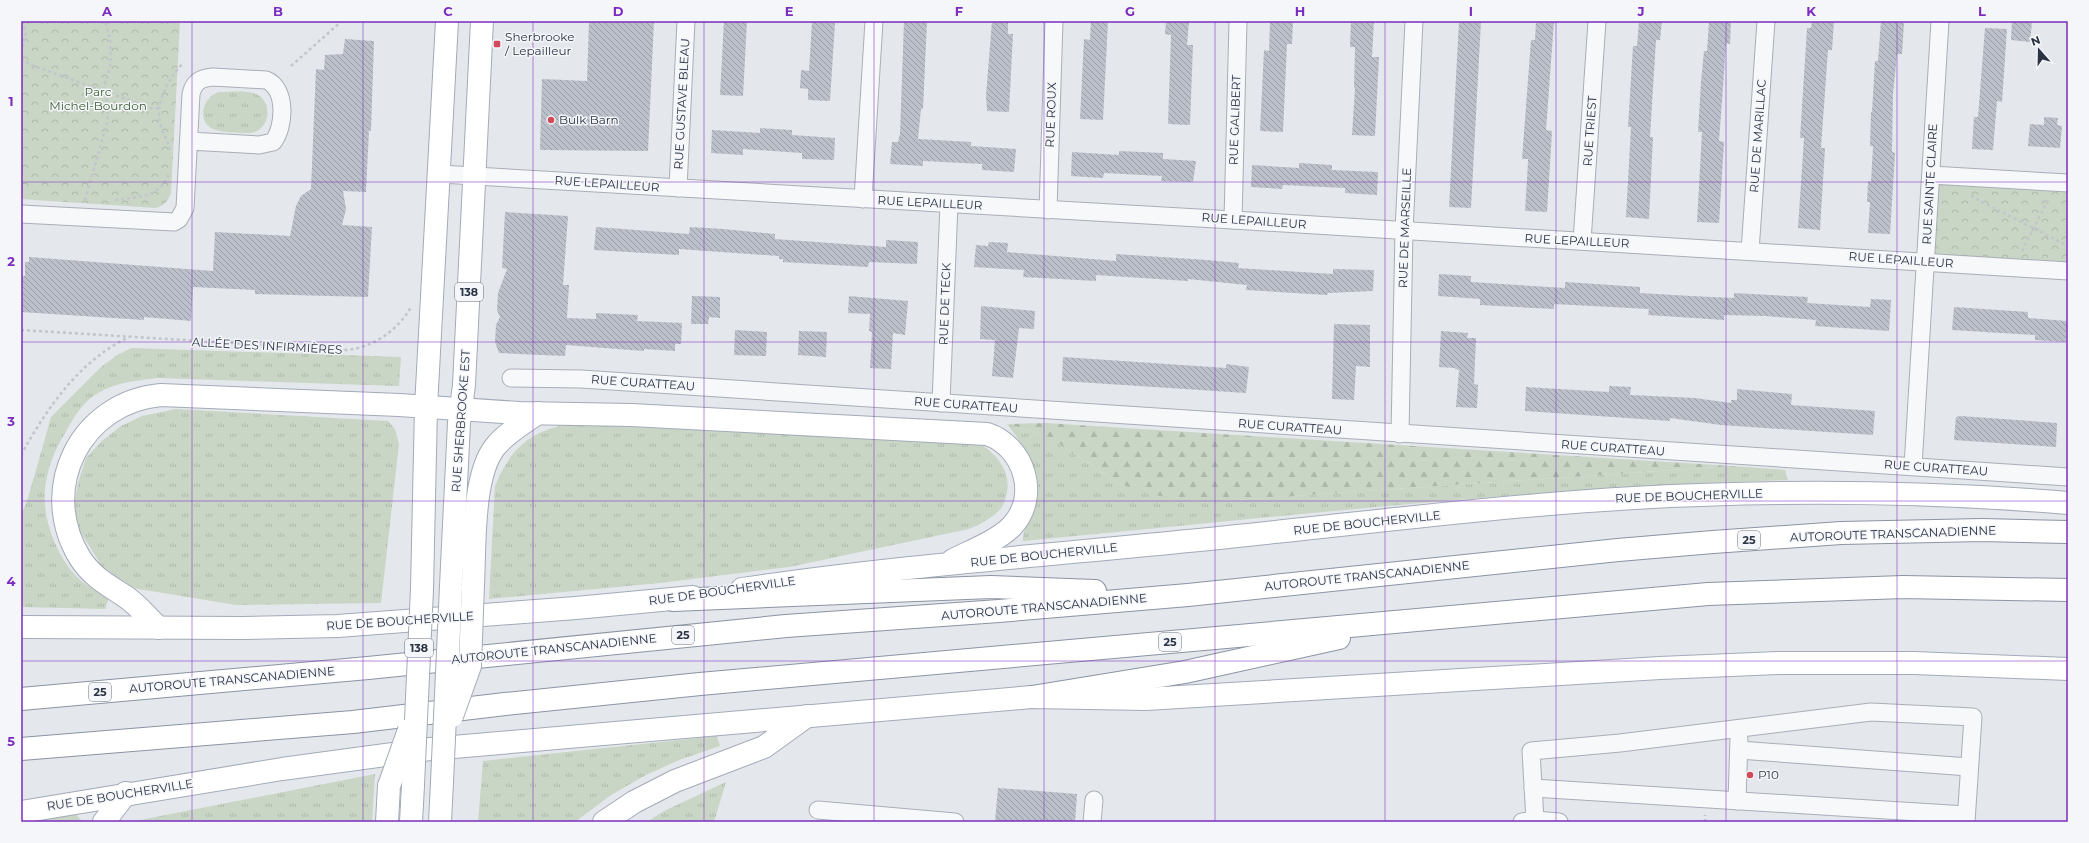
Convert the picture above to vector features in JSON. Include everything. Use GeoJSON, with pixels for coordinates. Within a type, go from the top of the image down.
{"type":"FeatureCollection","features":[{"type":"Feature","properties":{"kind":"main road","name":"138"},"geometry":{"type":"LineString","coordinates":[[411,822],[422,589],[426,407],[440,174],[446,21]]}},
{"type":"Feature","properties":{"kind":"main road","name":"RUE SHERBROOKE EST"},"geometry":{"type":"LineString","coordinates":[[440,822],[451,586],[461,409],[464,385],[482,21]]}},
{"type":"Feature","properties":{"kind":"main road"},"geometry":{"type":"LineString","coordinates":[[159,628],[126,597],[102,583],[88,569],[76,551],[66,525],[62,492],[68,467],[74,452],[85,436],[105,416],[132,400],[161,395],[538,413],[631,415],[964,432],[994,436],[1010,447],[1017,456],[1024,470],[1026,491],[1022,510],[1017,520],[1008,530],[945,565]]}},
{"type":"Feature","properties":{"kind":"main road"},"geometry":{"type":"LineString","coordinates":[[444,738],[470,666],[478,498],[486,464],[495,447],[502,440],[538,413]]}},
{"type":"Feature","properties":{"kind":"main road","name":"RUE DE BOUCHERVILLE"},"geometry":{"type":"LineString","coordinates":[[21,627],[159,628],[345,625],[673,600],[812,579],[1520,507],[1637,498],[1846,492],[1916,493],[2068,503]]}},
{"type":"Feature","properties":{"kind":"main road","name":"AUTOROUTE TRANSCANADIENNE"},"geometry":{"type":"LineString","coordinates":[[21,699],[368,668],[786,626],[999,611],[1188,595],[1610,551],[1841,533],[1982,530],[2068,532]]}},
{"type":"Feature","properties":{"kind":"main road"},"geometry":{"type":"LineString","coordinates":[[673,600],[991,587],[1188,595]]}},
{"type":"Feature","properties":{"kind":"main road","name":"25"},"geometry":{"type":"LineString","coordinates":[[21,749],[353,722],[504,704],[700,684],[1433,618],[1761,591],[1903,587],[2068,590]]}},
{"type":"Feature","properties":{"kind":"main road"},"geometry":{"type":"LineString","coordinates":[[1032,697],[1185,672],[1433,618]]}},
{"type":"Feature","properties":{"kind":"main road"},"geometry":{"type":"LineString","coordinates":[[1032,697],[1146,700],[1653,668],[1778,664],[1914,663],[2068,669]]}},
{"type":"Feature","properties":{"kind":"main road","name":"RUE DE BOUCHERVILLE"},"geometry":{"type":"LineString","coordinates":[[21,812],[282,769],[430,749],[1032,697]]}},
{"type":"Feature","properties":{"kind":"main road"},"geometry":{"type":"LineString","coordinates":[[387,822],[389,786],[417,706]]}},
{"type":"Feature","properties":{"kind":"main road"},"geometry":{"type":"LineString","coordinates":[[604,822],[634,802],[675,781],[764,747],[807,716]]}},
{"type":"Feature","properties":{"kind":"main road"},"geometry":{"type":"LineString","coordinates":[[104,822],[126,794]]}},
{"type":"Feature","properties":{"kind":"street","name":"RUE GUSTAVE BLEAU"},"geometry":{"type":"LineString","coordinates":[[678,188],[686,21]]}},
{"type":"Feature","properties":{"kind":"street"},"geometry":{"type":"LineString","coordinates":[[863,199],[874,21]]}},
{"type":"Feature","properties":{"kind":"street","name":"RUE ROUX"},"geometry":{"type":"LineString","coordinates":[[1048,210],[1054,21]]}},
{"type":"Feature","properties":{"kind":"street","name":"RUE GALIBERT"},"geometry":{"type":"LineString","coordinates":[[1233,220],[1238,21]]}},
{"type":"Feature","properties":{"kind":"street","name":"RUE DE MARSEILLE"},"geometry":{"type":"LineString","coordinates":[[1400,434],[1404,231],[1414,21]]}},
{"type":"Feature","properties":{"kind":"street","name":"RUE TRIEST"},"geometry":{"type":"LineString","coordinates":[[1582,241],[1597,21]]}},
{"type":"Feature","properties":{"kind":"street","name":"RUE DE MARILLAC"},"geometry":{"type":"LineString","coordinates":[[1750,251],[1766,21]]}},
{"type":"Feature","properties":{"kind":"street","name":"RUE SAINTE CLAIRE"},"geometry":{"type":"LineString","coordinates":[[1913,466],[1940,21]]}},
{"type":"Feature","properties":{"kind":"street"},"geometry":{"type":"LineString","coordinates":[[21,214],[174,222],[179,219],[184,208],[191,94],[193,86],[198,81],[213,77],[266,80],[273,83],[278,88],[282,103],[279,130],[273,142],[259,146],[189,141]]}},
{"type":"Feature","properties":{"kind":"street","name":"RUE LEPAILLEUR"},"geometry":{"type":"LineString","coordinates":[[440,174],[1233,220],[2068,271]]}},
{"type":"Feature","properties":{"kind":"street"},"geometry":{"type":"LineString","coordinates":[[1931,175],[2063,182]]}},
{"type":"Feature","properties":{"kind":"street","name":"RUE DE TECK"},"geometry":{"type":"LineString","coordinates":[[941,403],[949,204]]}},
{"type":"Feature","properties":{"kind":"street","name":"RUE CURATTEAU"},"geometry":{"type":"LineString","coordinates":[[511,378],[581,379],[2068,477]]}},
{"type":"Feature","properties":{"kind":"street"},"geometry":{"type":"LineString","coordinates":[[1533,788],[1737,801],[1966,819],[1973,717],[1871,712],[1531,751],[1533,788],[1529,821],[1559,822]]}},
{"type":"Feature","properties":{"kind":"street"},"geometry":{"type":"LineString","coordinates":[[1737,801],[1740,728]]}},
{"type":"Feature","properties":{"kind":"street"},"geometry":{"type":"LineString","coordinates":[[1738,750],[1969,767]]}},
{"type":"Feature","properties":{"kind":"street"},"geometry":{"type":"LineString","coordinates":[[1092,822],[1094,800]]}},
{"type":"Feature","properties":{"kind":"street"},"geometry":{"type":"LineString","coordinates":[[818,810],[955,822]]}},
{"type":"Feature","properties":{"kind":"path"},"geometry":{"type":"LineString","coordinates":[[21,53],[26,36],[23,21]]}},
{"type":"Feature","properties":{"kind":"path"},"geometry":{"type":"LineString","coordinates":[[85,200],[108,124],[108,104],[103,91],[111,63],[110,39],[105,21]]}},
{"type":"Feature","properties":{"kind":"path"},"geometry":{"type":"LineString","coordinates":[[290,66],[342,21]]}},
{"type":"Feature","properties":{"kind":"path"},"geometry":{"type":"LineString","coordinates":[[21,59],[30,65],[151,108],[159,109]]}},
{"type":"Feature","properties":{"kind":"path"},"geometry":{"type":"LineString","coordinates":[[170,154],[159,120],[159,109],[166,85],[182,64]]}},
{"type":"Feature","properties":{"kind":"path"},"geometry":{"type":"LineString","coordinates":[[112,201],[156,192],[164,185],[169,168]]}},
{"type":"Feature","properties":{"kind":"path"},"geometry":{"type":"LineString","coordinates":[[2014,268],[2034,229],[2063,182]]}},
{"type":"Feature","properties":{"kind":"path"},"geometry":{"type":"LineString","coordinates":[[1965,193],[2068,246]]}},
{"type":"Feature","properties":{"kind":"path"},"geometry":{"type":"LineString","coordinates":[[77,200],[91,201]]}},
{"type":"Feature","properties":{"kind":"path","name":"ALLÉE DES INFIRMIÈRES"},"geometry":{"type":"LineString","coordinates":[[21,330],[337,351],[352,350],[373,343],[386,335],[407,313],[412,305]]}},
{"type":"Feature","properties":{"kind":"path"},"geometry":{"type":"LineString","coordinates":[[21,455],[44,415],[66,385],[106,351],[129,337]]}},
{"type":"Feature","properties":{"kind":"green space","name":"Parc Michel-Bourdon"},"geometry":{"type":"Polygon","coordinates":[[[21,21],[180,21],[171,193],[164,204],[156,208],[21,199],[21,21]]]}},
{"type":"Feature","properties":{"kind":"green space"},"geometry":{"type":"Polygon","coordinates":[[[219,92],[248,92],[256,94],[262,98],[267,109],[267,116],[262,127],[257,131],[250,133],[233,133],[216,130],[210,127],[203,117],[203,111],[208,99],[219,92]]]}},
{"type":"Feature","properties":{"kind":"green space"},"geometry":{"type":"Polygon","coordinates":[[[1931,175],[2068,183],[2068,271],[1926,262],[1931,175]]]}},
{"type":"Feature","properties":{"kind":"green space"},"geometry":{"type":"Polygon","coordinates":[[[132,348],[401,357],[399,386],[157,378],[119,384],[98,393],[87,401],[78,412],[70,423],[57,448],[47,475],[45,501],[46,513],[52,537],[70,569],[81,581],[109,598],[105,609],[21,607],[21,515],[28,498],[51,417],[100,368],[117,355],[132,348]]]}},
{"type":"Feature","properties":{"kind":"green space"},"geometry":{"type":"Polygon","coordinates":[[[176,409],[388,421],[395,429],[399,444],[381,603],[236,605],[133,588],[101,565],[77,526],[74,508],[78,483],[86,458],[102,441],[121,426],[142,416],[176,409]]]}},
{"type":"Feature","properties":{"kind":"green space"},"geometry":{"type":"Polygon","coordinates":[[[1046,423],[1732,466],[1205,502],[1160,496],[1119,484],[1046,435],[1007,424],[1046,423]]]}},
{"type":"Feature","properties":{"kind":"green space"},"geometry":{"type":"Polygon","coordinates":[[[569,424],[979,443],[986,447],[1002,465],[1008,488],[1002,507],[987,520],[969,529],[789,567],[660,583],[489,599],[495,486],[507,462],[523,444],[543,431],[569,424]]]}},
{"type":"Feature","properties":{"kind":"green space"},"geometry":{"type":"Polygon","coordinates":[[[1007,424],[1046,435],[1119,484],[1205,502],[1732,466],[1785,470],[1788,480],[1692,484],[1501,496],[1023,541],[1025,528],[1035,507],[1038,495],[1038,484],[1036,473],[1027,453],[1007,424]]]}},
{"type":"Feature","properties":{"kind":"green space"},"geometry":{"type":"Polygon","coordinates":[[[717,736],[720,746],[679,760],[646,775],[611,795],[575,822],[478,822],[483,761],[717,736]]]}},
{"type":"Feature","properties":{"kind":"green space"},"geometry":{"type":"Polygon","coordinates":[[[375,774],[372,822],[130,822],[375,774]]]}},
{"type":"Feature","properties":{"kind":"green space"},"geometry":{"type":"Polygon","coordinates":[[[726,782],[714,822],[647,822],[664,811],[726,782]]]}},
{"type":"Feature","properties":{"kind":"green space"},"geometry":{"type":"Polygon","coordinates":[[[75,813],[81,820],[79,822],[24,822],[75,813]]]}},
{"type":"Feature","properties":{"kind":"building"},"geometry":{"type":"Polygon","coordinates":[[[589,21],[654,21],[648,151],[540,150],[542,79],[587,81],[589,21]]]}},
{"type":"Feature","properties":{"kind":"building"},"geometry":{"type":"Polygon","coordinates":[[[724,21],[747,21],[743,96],[720,95],[724,21]]]}},
{"type":"Feature","properties":{"kind":"building"},"geometry":{"type":"Polygon","coordinates":[[[904,21],[927,21],[923,109],[921,109],[918,139],[971,142],[971,146],[1016,149],[1014,172],[982,170],[982,164],[923,161],[923,166],[890,164],[892,142],[898,142],[900,134],[904,21]]]}},
{"type":"Feature","properties":{"kind":"building"},"geometry":{"type":"Polygon","coordinates":[[[992,21],[1008,21],[1008,34],[1013,34],[1009,112],[987,111],[986,96],[992,21]]]}},
{"type":"Feature","properties":{"kind":"building"},"geometry":{"type":"Polygon","coordinates":[[[1091,21],[1108,21],[1103,120],[1080,119],[1084,39],[1090,40],[1091,21]]]}},
{"type":"Feature","properties":{"kind":"building"},"geometry":{"type":"Polygon","coordinates":[[[1166,21],[1189,21],[1187,45],[1193,45],[1190,125],[1168,124],[1171,35],[1165,34],[1166,21]]]}},
{"type":"Feature","properties":{"kind":"building"},"geometry":{"type":"Polygon","coordinates":[[[1270,21],[1293,21],[1292,44],[1287,44],[1283,132],[1260,131],[1264,50],[1269,51],[1270,21]]]}},
{"type":"Feature","properties":{"kind":"building"},"geometry":{"type":"Polygon","coordinates":[[[1351,21],[1374,21],[1372,57],[1379,57],[1375,136],[1352,135],[1355,88],[1355,47],[1350,47],[1351,21]]]}},
{"type":"Feature","properties":{"kind":"building"},"geometry":{"type":"Polygon","coordinates":[[[1459,21],[1481,21],[1471,208],[1449,207],[1459,21]]]}},
{"type":"Feature","properties":{"kind":"building"},"geometry":{"type":"Polygon","coordinates":[[[1536,21],[1554,21],[1546,130],[1552,131],[1547,212],[1525,211],[1528,159],[1522,159],[1531,40],[1535,40],[1536,21]]]}},
{"type":"Feature","properties":{"kind":"building"},"geometry":{"type":"Polygon","coordinates":[[[1639,21],[1662,21],[1660,40],[1656,40],[1650,137],[1653,137],[1649,219],[1626,217],[1631,127],[1628,127],[1633,46],[1637,46],[1639,21]]]}},
{"type":"Feature","properties":{"kind":"building"},"geometry":{"type":"Polygon","coordinates":[[[1709,21],[1731,21],[1730,44],[1726,43],[1719,141],[1724,142],[1719,223],[1697,222],[1702,132],[1698,132],[1704,51],[1707,51],[1709,21]]]}},
{"type":"Feature","properties":{"kind":"building"},"geometry":{"type":"Polygon","coordinates":[[[1812,21],[1834,21],[1832,50],[1828,50],[1821,148],[1825,148],[1820,230],[1798,228],[1804,138],[1800,138],[1807,28],[1811,28],[1812,21]]]}},
{"type":"Feature","properties":{"kind":"building"},"geometry":{"type":"Polygon","coordinates":[[[1881,21],[1904,23],[1902,54],[1897,54],[1893,94],[1892,152],[1895,153],[1890,234],[1868,233],[1870,202],[1867,202],[1868,181],[1871,182],[1873,146],[1870,146],[1871,112],[1875,61],[1878,61],[1881,21]]]}},
{"type":"Feature","properties":{"kind":"building"},"geometry":{"type":"Polygon","coordinates":[[[2012,21],[2032,22],[2030,42],[2011,40],[2012,21]]]}},
{"type":"Feature","properties":{"kind":"building"},"geometry":{"type":"Polygon","coordinates":[[[812,22],[835,23],[830,101],[808,100],[808,89],[800,88],[801,70],[809,71],[812,22]]]}},
{"type":"Feature","properties":{"kind":"building"},"geometry":{"type":"Polygon","coordinates":[[[1985,28],[2007,29],[2002,102],[1997,101],[1993,150],[1972,149],[1974,117],[1978,117],[1985,28]]]}},
{"type":"Feature","properties":{"kind":"building"},"geometry":{"type":"Polygon","coordinates":[[[345,39],[374,41],[371,131],[369,130],[366,192],[343,191],[346,209],[342,225],[372,227],[368,297],[255,294],[255,290],[193,287],[191,321],[144,317],[144,320],[21,312],[21,276],[25,276],[25,262],[29,262],[29,257],[213,271],[215,232],[290,236],[296,206],[301,196],[311,189],[316,69],[324,70],[325,55],[343,54],[345,39]]]}},
{"type":"Feature","properties":{"kind":"building"},"geometry":{"type":"Polygon","coordinates":[[[2044,117],[2058,118],[2057,125],[2062,126],[2060,148],[2028,146],[2030,124],[2044,125],[2044,117]]]}},
{"type":"Feature","properties":{"kind":"building"},"geometry":{"type":"Polygon","coordinates":[[[760,128],[792,130],[792,135],[835,138],[834,160],[802,159],[802,153],[743,149],[743,155],[711,153],[712,130],[760,133],[760,128]]]}},
{"type":"Feature","properties":{"kind":"building"},"geometry":{"type":"Polygon","coordinates":[[[1119,151],[1163,153],[1163,159],[1196,161],[1193,182],[1161,181],[1162,176],[1104,173],[1103,178],[1071,176],[1072,152],[1119,155],[1119,151]]]}},
{"type":"Feature","properties":{"kind":"building"},"geometry":{"type":"Polygon","coordinates":[[[1299,163],[1332,165],[1332,170],[1378,172],[1377,195],[1345,193],[1345,188],[1283,185],[1282,189],[1251,187],[1252,165],[1299,168],[1299,163]]]}},
{"type":"Feature","properties":{"kind":"building"},"geometry":{"type":"Polygon","coordinates":[[[505,212],[568,216],[563,285],[569,285],[567,318],[596,319],[596,313],[638,315],[637,321],[682,323],[681,344],[675,344],[675,351],[644,349],[644,351],[566,345],[565,356],[499,353],[495,342],[496,325],[500,317],[497,310],[498,293],[507,269],[502,268],[505,212]]]}},
{"type":"Feature","properties":{"kind":"building"},"geometry":{"type":"Polygon","coordinates":[[[596,227],[689,234],[690,227],[723,229],[775,234],[775,239],[886,247],[886,240],[918,242],[917,264],[869,262],[868,267],[783,262],[783,259],[779,259],[779,256],[679,249],[679,255],[594,250],[596,227]]]}},
{"type":"Feature","properties":{"kind":"building"},"geometry":{"type":"Polygon","coordinates":[[[989,242],[1008,243],[1007,252],[1116,261],[1116,254],[1239,263],[1238,268],[1333,274],[1333,269],[1374,270],[1373,291],[1328,293],[1327,295],[1246,290],[1247,285],[1188,279],[1188,281],[1096,275],[1096,281],[1023,277],[1024,270],[974,267],[976,245],[988,246],[989,242]]]}},
{"type":"Feature","properties":{"kind":"building"},"geometry":{"type":"Polygon","coordinates":[[[1439,274],[1471,276],[1471,282],[1565,288],[1565,282],[1640,287],[1640,293],[1734,298],[1734,293],[1808,297],[1807,303],[1870,307],[1871,299],[1891,300],[1889,331],[1815,326],[1816,320],[1765,316],[1724,315],[1724,320],[1648,315],[1649,309],[1554,304],[1554,309],[1480,305],[1480,299],[1438,296],[1439,274]]]}},
{"type":"Feature","properties":{"kind":"building"},"geometry":{"type":"Polygon","coordinates":[[[692,296],[720,297],[720,318],[709,317],[708,324],[691,324],[692,296]]]}},
{"type":"Feature","properties":{"kind":"building"},"geometry":{"type":"Polygon","coordinates":[[[849,296],[908,301],[905,335],[893,333],[891,369],[870,368],[872,332],[869,331],[870,314],[848,313],[849,296]]]}},
{"type":"Feature","properties":{"kind":"building"},"geometry":{"type":"Polygon","coordinates":[[[981,306],[1035,311],[1034,329],[1019,328],[1013,378],[992,376],[995,340],[980,339],[981,306]]]}},
{"type":"Feature","properties":{"kind":"building"},"geometry":{"type":"Polygon","coordinates":[[[1954,307],[2028,312],[2028,318],[2067,321],[2066,342],[2035,340],[2035,335],[1952,330],[1954,307]]]}},
{"type":"Feature","properties":{"kind":"building"},"geometry":{"type":"Polygon","coordinates":[[[1334,324],[1370,325],[1370,367],[1356,366],[1354,400],[1332,399],[1334,324]]]}},
{"type":"Feature","properties":{"kind":"building"},"geometry":{"type":"Polygon","coordinates":[[[735,330],[767,332],[766,356],[734,355],[735,330]]]}},
{"type":"Feature","properties":{"kind":"building"},"geometry":{"type":"Polygon","coordinates":[[[799,331],[827,332],[826,357],[798,355],[799,331]]]}},
{"type":"Feature","properties":{"kind":"building"},"geometry":{"type":"Polygon","coordinates":[[[1441,331],[1468,333],[1467,338],[1476,338],[1474,384],[1478,385],[1477,408],[1456,407],[1459,370],[1455,368],[1439,367],[1441,331]]]}},
{"type":"Feature","properties":{"kind":"building"},"geometry":{"type":"Polygon","coordinates":[[[1063,357],[1226,368],[1226,364],[1249,367],[1246,393],[1062,381],[1063,357]]]}},
{"type":"Feature","properties":{"kind":"building"},"geometry":{"type":"Polygon","coordinates":[[[1609,386],[1631,387],[1630,395],[1695,398],[1731,403],[1731,400],[1737,400],[1737,389],[1792,394],[1791,405],[1875,411],[1873,435],[1721,425],[1670,418],[1670,421],[1525,411],[1526,387],[1609,392],[1609,386]]]}},
{"type":"Feature","properties":{"kind":"building"},"geometry":{"type":"Polygon","coordinates":[[[1961,416],[2057,423],[2056,447],[1954,440],[1956,417],[1961,416]]]}},
{"type":"Feature","properties":{"kind":"building"},"geometry":{"type":"Polygon","coordinates":[[[998,788],[1077,794],[1075,822],[995,822],[998,788]]]}},
{"type":"Feature","properties":{"kind":"place","name":"Sherbrooke / Lepailleur"},"geometry":{"type":"Point","coordinates":[497,44]}},
{"type":"Feature","properties":{"kind":"place","name":"Bulk Barn"},"geometry":{"type":"Point","coordinates":[551,120]}},
{"type":"Feature","properties":{"kind":"place","name":"P10"},"geometry":{"type":"Point","coordinates":[1750,775]}}]}
